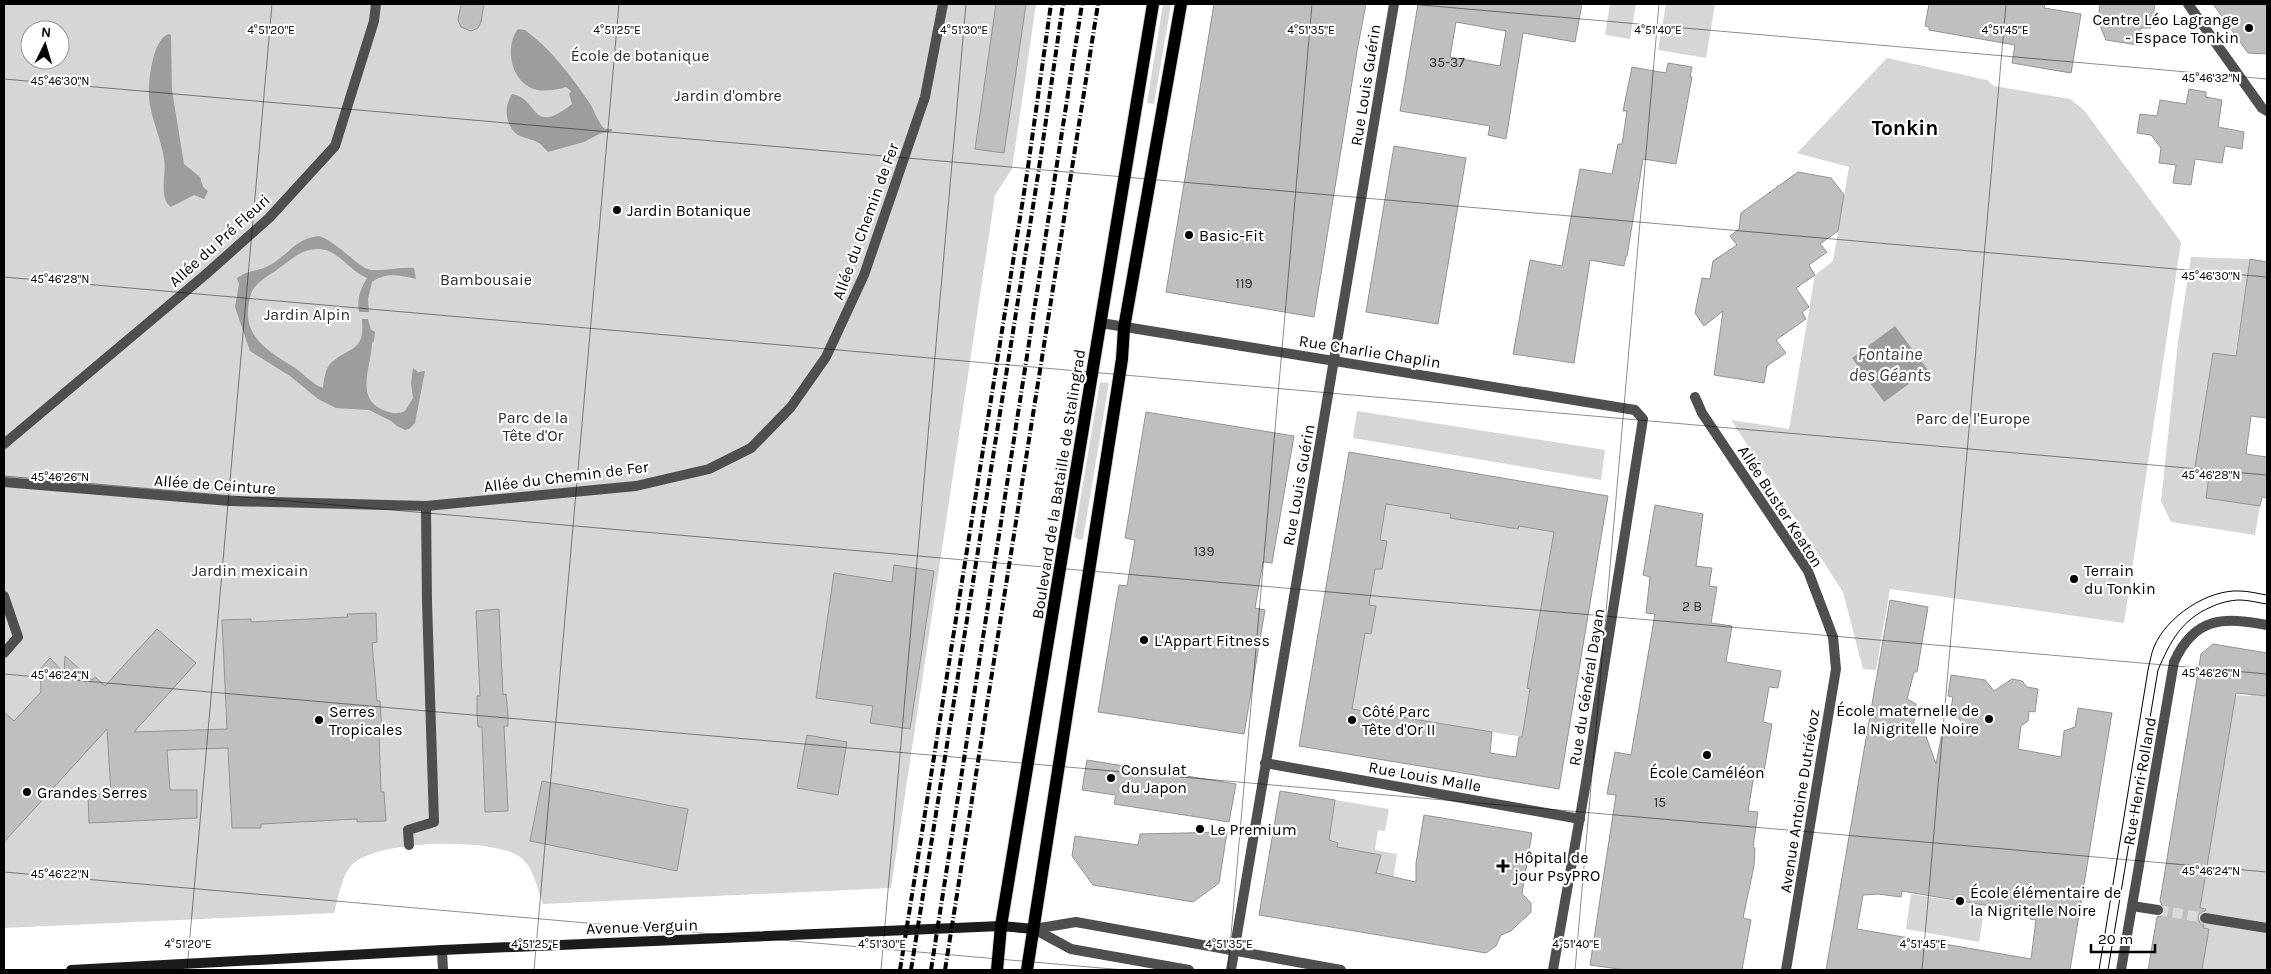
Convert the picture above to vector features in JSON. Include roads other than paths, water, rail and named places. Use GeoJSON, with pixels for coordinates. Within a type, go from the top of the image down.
{"type":"FeatureCollection","features":[{"type":"Feature","properties":{"kind":"main road","name":"Boulevard de la Bataille de Stalingrad"},"geometry":{"type":"LineString","coordinates":[[997,970],[1001,926],[1153,4]]}},
{"type":"Feature","properties":{"kind":"main road"},"geometry":{"type":"LineString","coordinates":[[1027,970],[1122,358],[1124,328],[1181,4]]}},
{"type":"Feature","properties":{"kind":"main road","name":"Avenue Verguin"},"geometry":{"type":"LineString","coordinates":[[71,970],[442,950],[1001,926],[1034,930]]}},
{"type":"Feature","properties":{"kind":"street","name":"Allée du Pré Fleuri"},"geometry":{"type":"LineString","coordinates":[[4,444],[205,275],[255,230],[335,146],[374,21],[376,4]]}},
{"type":"Feature","properties":{"kind":"street","name":"Allée du Chemin de Fer"},"geometry":{"type":"LineString","coordinates":[[426,506],[636,486],[710,469],[751,448],[791,407],[826,357],[864,275],[924,98],[943,4]]}},
{"type":"Feature","properties":{"kind":"street","name":"Rue Louis Guérin"},"geometry":{"type":"LineString","coordinates":[[1230,970],[1336,360],[1394,4]]}},
{"type":"Feature","properties":{"kind":"street"},"geometry":{"type":"LineString","coordinates":[[2188,4],[2262,108],[2267,111]]}},
{"type":"Feature","properties":{"kind":"street","name":"Rue Charlie Chaplin"},"geometry":{"type":"LineString","coordinates":[[1101,323],[1635,410]]}},
{"type":"Feature","properties":{"kind":"street","name":"Allée Buster Keaton"},"geometry":{"type":"LineString","coordinates":[[1695,397],[1702,413],[1808,571],[1834,637]]}},
{"type":"Feature","properties":{"kind":"street","name":"Rue du Général Dayan"},"geometry":{"type":"LineString","coordinates":[[1553,970],[1580,819],[1640,448],[1643,420],[1635,410]]}},
{"type":"Feature","properties":{"kind":"street","name":"Allée de Ceinture"},"geometry":{"type":"LineString","coordinates":[[4,482],[230,502],[426,506]]}},
{"type":"Feature","properties":{"kind":"street"},"geometry":{"type":"LineString","coordinates":[[408,845],[408,830],[434,822],[426,602],[426,506]]}},
{"type":"Feature","properties":{"kind":"street"},"geometry":{"type":"LineString","coordinates":[[4,596],[18,637],[4,653]]}},
{"type":"Feature","properties":{"kind":"street","name":"Rue Henri Rolland"},"geometry":{"type":"LineString","coordinates":[[2121,970],[2174,662],[2180,648],[2193,634],[2206,625],[2222,620],[2236,619],[2267,624]]}},
{"type":"Feature","properties":{"kind":"street","name":"Avenue Antoine Dutriévoz"},"geometry":{"type":"LineString","coordinates":[[1786,970],[1836,669],[1834,637]]}},
{"type":"Feature","properties":{"kind":"street","name":"Rue Louis Malle"},"geometry":{"type":"LineString","coordinates":[[1265,763],[1580,819]]}},
{"type":"Feature","properties":{"kind":"street"},"geometry":{"type":"LineString","coordinates":[[2132,906],[2158,910]]}},
{"type":"Feature","properties":{"kind":"street"},"geometry":{"type":"LineString","coordinates":[[2205,918],[2267,928]]}},
{"type":"Feature","properties":{"kind":"street"},"geometry":{"type":"LineString","coordinates":[[1034,930],[1076,922],[1341,970]]}},
{"type":"Feature","properties":{"kind":"street"},"geometry":{"type":"LineString","coordinates":[[1034,930],[1071,949],[1189,970]]}},
{"type":"Feature","properties":{"kind":"street"},"geometry":{"type":"LineString","coordinates":[[442,950],[443,970]]}},
{"type":"Feature","properties":{"kind":"water"},"geometry":{"type":"Polygon","coordinates":[[[518,29],[525,30],[552,54],[589,102],[602,126],[605,129],[612,129],[612,131],[599,134],[584,142],[548,152],[539,143],[520,136],[514,131],[508,121],[507,113],[512,94],[521,97],[542,117],[549,117],[559,113],[572,104],[569,94],[571,91],[566,87],[538,90],[526,85],[520,79],[515,72],[511,54],[511,45],[518,29]]]}},
{"type":"Feature","properties":{"kind":"water"},"geometry":{"type":"Polygon","coordinates":[[[168,34],[171,35],[172,90],[184,164],[200,177],[203,187],[208,191],[204,199],[194,195],[171,207],[165,198],[165,164],[149,98],[152,63],[158,45],[168,34]]]}},
{"type":"Feature","properties":{"kind":"water"},"geometry":{"type":"Polygon","coordinates":[[[319,236],[366,268],[376,270],[414,268],[416,279],[393,275],[377,279],[372,282],[368,299],[369,312],[359,312],[358,302],[367,278],[326,250],[308,250],[295,257],[254,288],[248,309],[248,319],[251,328],[261,344],[268,350],[323,388],[328,367],[332,362],[359,343],[362,319],[368,319],[371,330],[375,332],[367,380],[369,398],[374,405],[391,413],[405,411],[413,398],[411,383],[413,368],[418,372],[425,371],[415,423],[409,429],[405,430],[369,410],[336,408],[318,399],[290,376],[250,351],[235,307],[239,284],[237,278],[266,267],[280,259],[303,240],[319,236]]]}},
{"type":"Feature","properties":{"kind":"water","name":"Fontaine des Géants"},"geometry":{"type":"Polygon","coordinates":[[[1895,326],[1928,370],[1884,402],[1852,358],[1895,326]]]}},
{"type":"Feature","properties":{"kind":"tunnel"},"geometry":{"type":"LineString","coordinates":[[2158,910],[2205,918]]}},
{"type":"Feature","properties":{"kind":"tram line"},"geometry":{"type":"LineString","coordinates":[[2099,970],[2148,670],[2154,647],[2168,625],[2202,600],[2228,592],[2243,591],[2267,595]]}},
{"type":"Feature","properties":{"kind":"tram line"},"geometry":{"type":"LineString","coordinates":[[2108,970],[2158,670],[2172,641],[2184,625],[2201,612],[2218,604],[2233,601],[2243,600],[2267,604]]}},
{"type":"Feature","properties":{"kind":"railway"},"geometry":{"type":"LineString","coordinates":[[900,970],[1027,174],[1051,4]]}},
{"type":"Feature","properties":{"kind":"railway"},"geometry":{"type":"LineString","coordinates":[[911,970],[1038,175],[1063,4]]}},
{"type":"Feature","properties":{"kind":"railway"},"geometry":{"type":"LineString","coordinates":[[931,970],[1082,4]]}},
{"type":"Feature","properties":{"kind":"railway"},"geometry":{"type":"LineString","coordinates":[[945,970],[1098,4]]}},
{"type":"Feature","properties":{"kind":"place","name":"Centre Léo Lagrange - Espace Tonkin"},"geometry":{"type":"Point","coordinates":[2249,28]}},
{"type":"Feature","properties":{"kind":"place","name":"Jardin Botanique"},"geometry":{"type":"Point","coordinates":[617,210]}},
{"type":"Feature","properties":{"kind":"place","name":"Basic-Fit"},"geometry":{"type":"Point","coordinates":[1189,235]}},
{"type":"Feature","properties":{"kind":"place","name":"Terrain du Tonkin"},"geometry":{"type":"Point","coordinates":[2074,579]}},
{"type":"Feature","properties":{"kind":"place","name":"L'Appart Fitness"},"geometry":{"type":"Point","coordinates":[1144,640]}},
{"type":"Feature","properties":{"kind":"place","name":"École maternelle de la Nigritelle Noire"},"geometry":{"type":"Point","coordinates":[1989,719]}},
{"type":"Feature","properties":{"kind":"place","name":"Serres Tropicales"},"geometry":{"type":"Point","coordinates":[319,720]}},
{"type":"Feature","properties":{"kind":"place","name":"Côté Parc Tête d'Or II"},"geometry":{"type":"Point","coordinates":[1352,720]}},
{"type":"Feature","properties":{"kind":"place","name":"École Caméléon"},"geometry":{"type":"Point","coordinates":[1707,755]}},
{"type":"Feature","properties":{"kind":"place","name":"Consulat du Japon"},"geometry":{"type":"Point","coordinates":[1111,778]}},
{"type":"Feature","properties":{"kind":"place","name":"Grandes Serres"},"geometry":{"type":"Point","coordinates":[27,792]}},
{"type":"Feature","properties":{"kind":"place","name":"Le Premium"},"geometry":{"type":"Point","coordinates":[1200,829]}},
{"type":"Feature","properties":{"kind":"place","name":"Hôpital de jour PsyPRO"},"geometry":{"type":"Point","coordinates":[1503,866]}},
{"type":"Feature","properties":{"kind":"place","name":"École élémentaire de la Nigritelle Noire"},"geometry":{"type":"Point","coordinates":[1960,901]}},
{"type":"Feature","properties":{"kind":"district","name":"Tonkin"},"geometry":{"type":"Point","coordinates":[1905,128]}},
{"type":"Feature","properties":{"kind":"park label","name":"École de botanique"},"geometry":{"type":"Point","coordinates":[640,55]}},
{"type":"Feature","properties":{"kind":"park label","name":"Jardin d'ombre"},"geometry":{"type":"Point","coordinates":[728,95]}},
{"type":"Feature","properties":{"kind":"park label","name":"Bambousaie"},"geometry":{"type":"Point","coordinates":[486,279]}},
{"type":"Feature","properties":{"kind":"park label","name":"Jardin Alpin"},"geometry":{"type":"Point","coordinates":[307,314]}},
{"type":"Feature","properties":{"kind":"park label","name":"Parc de l'Europe"},"geometry":{"type":"Point","coordinates":[1973,418]}},
{"type":"Feature","properties":{"kind":"park label","name":"Parc de la Tête d'Or"},"geometry":{"type":"Point","coordinates":[533,426]}},
{"type":"Feature","properties":{"kind":"park label","name":"Jardin mexicain"},"geometry":{"type":"Point","coordinates":[250,570]}}]}
